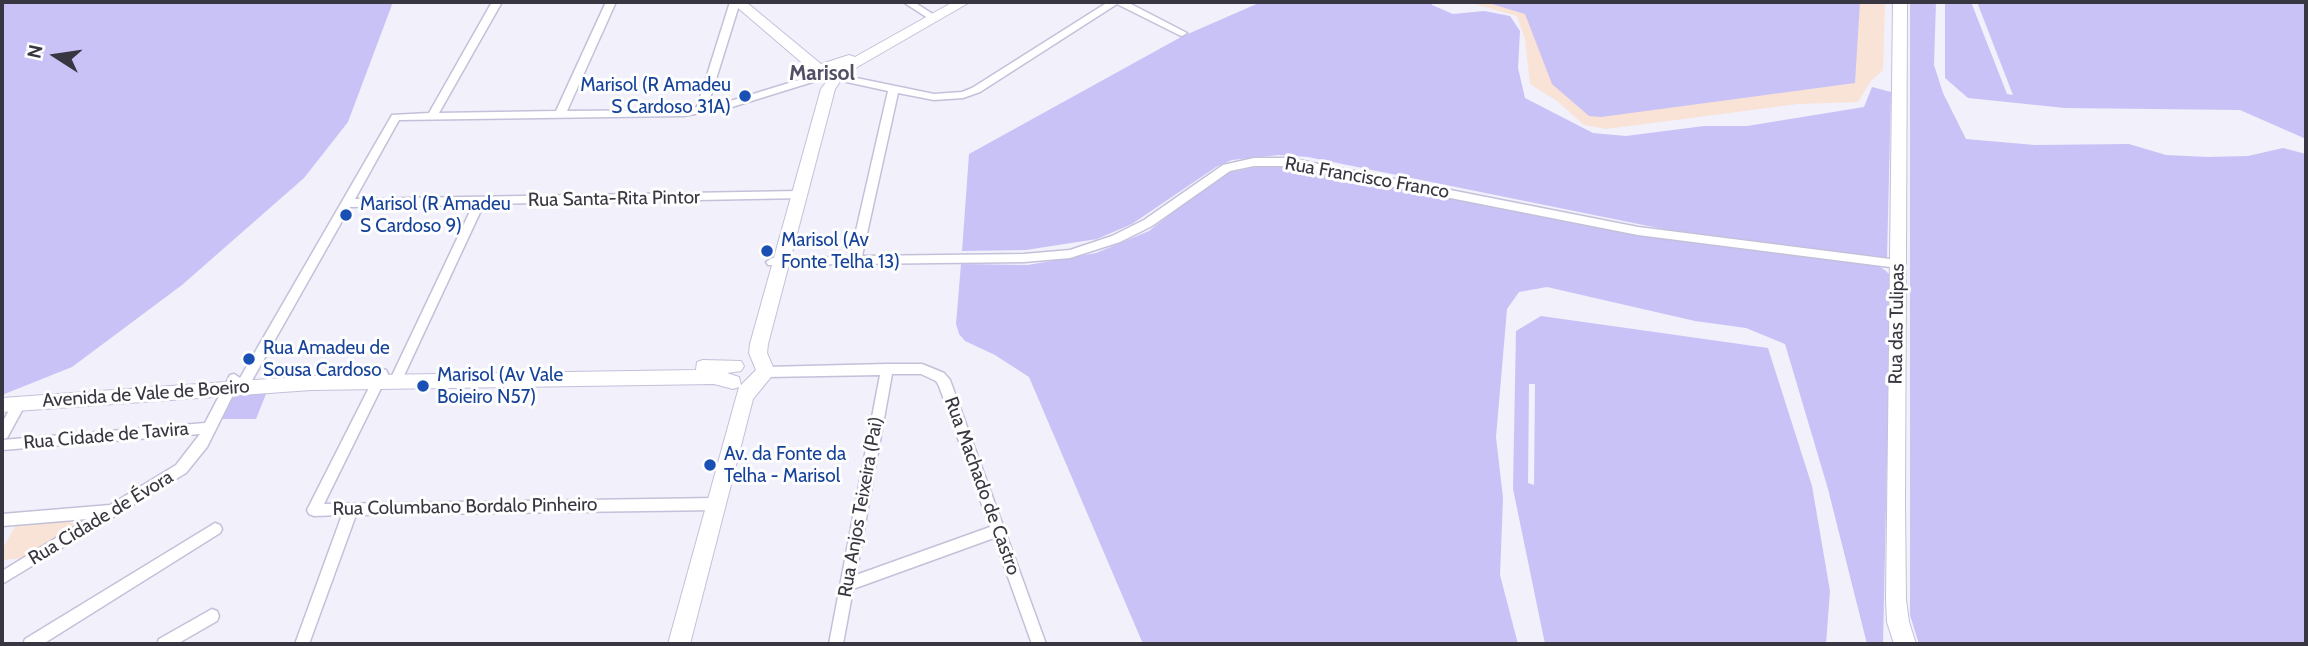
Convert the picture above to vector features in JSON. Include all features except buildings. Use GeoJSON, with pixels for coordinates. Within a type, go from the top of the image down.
{"type":"FeatureCollection","features":[{"type":"Feature","properties":{"kind":"street"},"geometry":{"type":"LineString","coordinates":[[432,117],[497,2]]}},
{"type":"Feature","properties":{"kind":"street"},"geometry":{"type":"LineString","coordinates":[[560,115],[611,2]]}},
{"type":"Feature","properties":{"kind":"street"},"geometry":{"type":"LineString","coordinates":[[701,111],[736,2],[827,75],[934,97],[963,95],[976,90],[1114,2]]}},
{"type":"Feature","properties":{"kind":"street"},"geometry":{"type":"LineString","coordinates":[[908,2],[931,16]]}},
{"type":"Feature","properties":{"kind":"street"},"geometry":{"type":"LineString","coordinates":[[931,16],[949,2]]}},
{"type":"Feature","properties":{"kind":"street"},"geometry":{"type":"LineString","coordinates":[[237,383],[396,117],[701,111],[827,75],[931,16],[963,2]]}},
{"type":"Feature","properties":{"kind":"street"},"geometry":{"type":"LineString","coordinates":[[1120,2],[1182,33]]}},
{"type":"Feature","properties":{"kind":"street","name":"Rua das Tulipas"},"geometry":{"type":"LineString","coordinates":[[1900,2],[1896,600],[1898,622],[1905,644]]}},
{"type":"Feature","properties":{"kind":"street"},"geometry":{"type":"LineString","coordinates":[[679,644],[733,403],[746,374],[747,349],[776,261],[817,97],[827,75]]}},
{"type":"Feature","properties":{"kind":"street"},"geometry":{"type":"LineString","coordinates":[[855,260],[894,89]]}},
{"type":"Feature","properties":{"kind":"street","name":"Rua Francisco Franco"},"geometry":{"type":"LineString","coordinates":[[776,261],[1024,258],[1070,254],[1116,239],[1148,223],[1227,167],[1254,162],[1288,162],[1638,231],[1898,264]]}},
{"type":"Feature","properties":{"kind":"street","name":"Rua Santa-Rita Pintor"},"geometry":{"type":"LineString","coordinates":[[345,203],[794,195]]}},
{"type":"Feature","properties":{"kind":"street"},"geometry":{"type":"LineString","coordinates":[[389,378],[480,201]]}},
{"type":"Feature","properties":{"kind":"street","name":"Rua Machado de Castro"},"geometry":{"type":"LineString","coordinates":[[746,374],[887,369],[922,369],[933,372],[945,384],[1039,644]]}},
{"type":"Feature","properties":{"kind":"street","name":"Rua Anjos Teixeira (Pai)"},"geometry":{"type":"LineString","coordinates":[[836,644],[887,369]]}},
{"type":"Feature","properties":{"kind":"street","name":"Avenida de Vale de Boeiro"},"geometry":{"type":"LineString","coordinates":[[10,405],[237,383],[389,378],[714,377],[746,374]]}},
{"type":"Feature","properties":{"kind":"street","name":"Rua Columbano Bordalo Pinheiro"},"geometry":{"type":"LineString","coordinates":[[389,378],[314,510],[711,504]]}},
{"type":"Feature","properties":{"kind":"street","name":"Rua Cidade de Évora"},"geometry":{"type":"LineString","coordinates":[[2,578],[181,469],[196,452],[237,383]]}},
{"type":"Feature","properties":{"kind":"street"},"geometry":{"type":"LineString","coordinates":[[2,434],[10,405]]}},
{"type":"Feature","properties":{"kind":"street","name":"Rua Cidade de Tavira"},"geometry":{"type":"LineString","coordinates":[[2,445],[210,428]]}},
{"type":"Feature","properties":{"kind":"street"},"geometry":{"type":"LineString","coordinates":[[667,644],[711,504]]}},
{"type":"Feature","properties":{"kind":"street"},"geometry":{"type":"LineString","coordinates":[[302,644],[351,509]]}},
{"type":"Feature","properties":{"kind":"street"},"geometry":{"type":"LineString","coordinates":[[2,520],[116,511]]}},
{"type":"Feature","properties":{"kind":"street"},"geometry":{"type":"LineString","coordinates":[[30,644],[215,529]]}},
{"type":"Feature","properties":{"kind":"street"},"geometry":{"type":"LineString","coordinates":[[847,585],[999,530]]}},
{"type":"Feature","properties":{"kind":"street"},"geometry":{"type":"LineString","coordinates":[[164,644],[212,616]]}},
{"type":"Feature","properties":{"kind":"shaded area"},"geometry":{"type":"Polygon","coordinates":[[[2,2],[393,2],[348,122],[304,178],[182,285],[72,367],[2,395],[2,2]]]}},
{"type":"Feature","properties":{"kind":"shaded area"},"geometry":{"type":"Polygon","coordinates":[[[1261,2],[1431,2],[1432,5],[1453,14],[1484,11],[1510,16],[1520,31],[1518,68],[1525,98],[1593,133],[1626,136],[1704,126],[1747,126],[1864,107],[1872,87],[1891,92],[1887,258],[1663,229],[1308,157],[1279,155],[1232,160],[1216,167],[1132,224],[1097,239],[1026,250],[962,251],[969,154],[1181,37],[1261,2]]]}},
{"type":"Feature","properties":{"kind":"shaded area"},"geometry":{"type":"Polygon","coordinates":[[[1468,2],[1885,2],[1883,70],[1870,82],[1858,102],[1798,104],[1606,129],[1584,125],[1557,101],[1530,84],[1525,39],[1517,16],[1468,2]]]}},
{"type":"Feature","properties":{"kind":"shaded area"},"geometry":{"type":"Polygon","coordinates":[[[1485,2],[1860,2],[1855,83],[1601,117],[1589,116],[1552,84],[1525,14],[1485,2]]]}},
{"type":"Feature","properties":{"kind":"shaded area"},"geometry":{"type":"Polygon","coordinates":[[[1910,2],[1936,2],[1934,65],[1943,93],[1966,139],[2035,145],[2129,144],[2166,155],[2208,157],[2248,156],[2283,148],[2306,154],[2306,644],[1919,644],[1910,615],[1910,2]]]}},
{"type":"Feature","properties":{"kind":"shaded area"},"geometry":{"type":"Polygon","coordinates":[[[1945,2],[1971,2],[2007,94],[2013,95],[1977,2],[2306,2],[2306,139],[2240,110],[2065,108],[1968,98],[1945,78],[1945,2]]]}},
{"type":"Feature","properties":{"kind":"shaded area"},"geometry":{"type":"Polygon","coordinates":[[[1267,165],[1318,172],[1651,237],[1879,266],[1886,271],[1891,276],[1883,644],[1867,644],[1828,489],[1785,344],[1746,328],[1695,321],[1547,287],[1519,292],[1507,309],[1496,437],[1503,498],[1500,575],[1518,644],[1143,644],[1029,377],[995,355],[965,341],[959,334],[956,324],[961,264],[1028,265],[1096,253],[1149,231],[1216,179],[1231,172],[1267,165]]]}},
{"type":"Feature","properties":{"kind":"shaded area"},"geometry":{"type":"Polygon","coordinates":[[[1541,316],[1768,348],[1812,486],[1830,591],[1826,644],[1545,644],[1513,489],[1516,331],[1541,316]],[[1529,384],[1528,483],[1534,485],[1535,384],[1529,384]]]}},
{"type":"Feature","properties":{"kind":"shaded area"},"geometry":{"type":"Polygon","coordinates":[[[268,389],[256,419],[221,419],[237,394],[268,389]]]}},
{"type":"Feature","properties":{"kind":"shaded area"},"geometry":{"type":"Polygon","coordinates":[[[68,520],[74,524],[69,531],[25,558],[2,560],[2,550],[16,525],[68,520]]]}},
{"type":"Feature","properties":{"kind":"place","name":"Marisol (R Amadeu S Cardoso 31A)"},"geometry":{"type":"Point","coordinates":[745,96]}},
{"type":"Feature","properties":{"kind":"place","name":"Marisol (R Amadeu S Cardoso 9)"},"geometry":{"type":"Point","coordinates":[346,215]}},
{"type":"Feature","properties":{"kind":"place","name":"Marisol (Av Fonte Telha 13)"},"geometry":{"type":"Point","coordinates":[767,251]}},
{"type":"Feature","properties":{"kind":"place","name":"Rua Amadeu de Sousa Cardoso"},"geometry":{"type":"Point","coordinates":[249,359]}},
{"type":"Feature","properties":{"kind":"place","name":"Marisol (Av Vale Boieiro N57)"},"geometry":{"type":"Point","coordinates":[423,386]}},
{"type":"Feature","properties":{"kind":"place","name":"Av. da Fonte da Telha - Marisol"},"geometry":{"type":"Point","coordinates":[710,465]}},
{"type":"Feature","properties":{"kind":"district","name":"Marisol"},"geometry":{"type":"Point","coordinates":[822,74]}}]}
